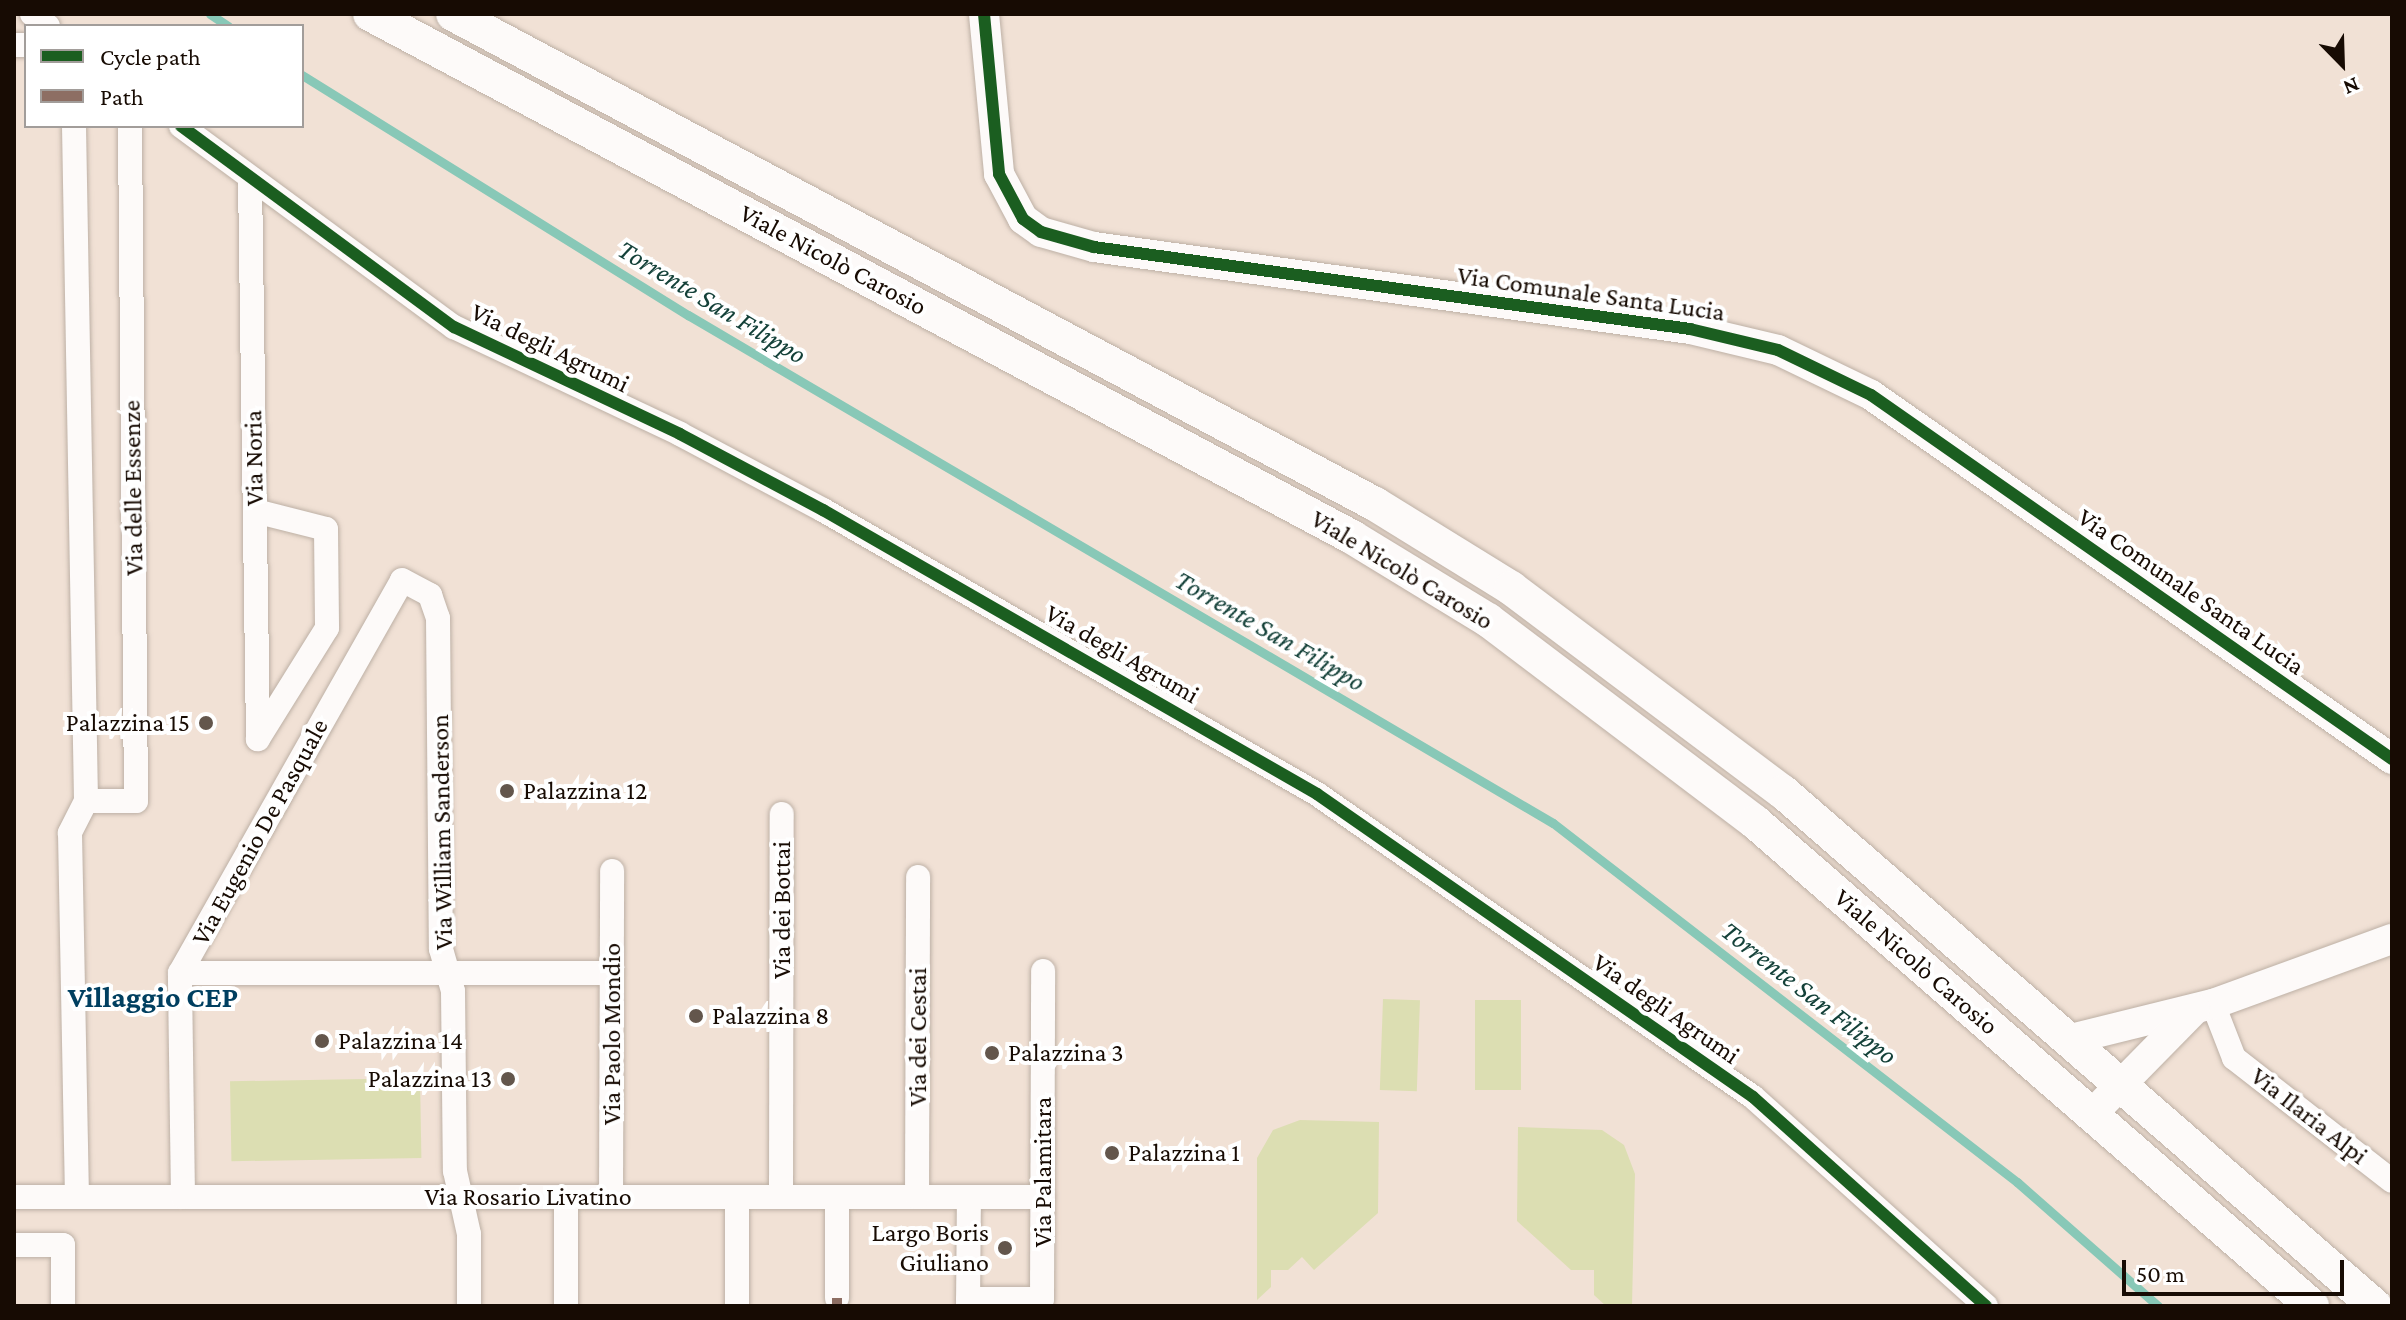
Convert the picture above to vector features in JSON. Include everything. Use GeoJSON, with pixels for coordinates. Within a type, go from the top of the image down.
{"type":"FeatureCollection","features":[{"type":"Feature","properties":{"kind":"main road","name":"Viale Nicolò Carosio"},"geometry":{"type":"LineString","coordinates":[[370,14],[1338,530],[1488,620],[1755,822],[2312,1306]]}},
{"type":"Feature","properties":{"kind":"main road","name":"Viale Nicolò Carosio"},"geometry":{"type":"LineString","coordinates":[[453,14],[1362,497],[1452,550],[1713,735],[2375,1306]]}},
{"type":"Feature","properties":{"kind":"street","name":"Via Comunale Santa Lucia"},"geometry":{"type":"LineString","coordinates":[[984,14],[999,174],[1016,208],[1041,232],[1094,247],[1690,329],[1778,350],[1884,404],[2392,759]]}},
{"type":"Feature","properties":{"kind":"street","name":"Via delle Essenze"},"geometry":{"type":"LineString","coordinates":[[74,128],[86,801],[70,833],[77,1197]]}},
{"type":"Feature","properties":{"kind":"street","name":"Via delle Essenze"},"geometry":{"type":"LineString","coordinates":[[86,801],[136,801],[130,128]]}},
{"type":"Feature","properties":{"kind":"street","name":"Via degli Agrumi"},"geometry":{"type":"LineString","coordinates":[[184,128],[454,327],[680,434],[823,510],[1317,794],[1753,1097],[1986,1306]]}},
{"type":"Feature","properties":{"kind":"street","name":"Via Noria"},"geometry":{"type":"LineString","coordinates":[[250,178],[258,739],[327,628],[327,543],[326,529],[255,511]]}},
{"type":"Feature","properties":{"kind":"street","name":"Via Eugenio De Pasquale"},"geometry":{"type":"LineString","coordinates":[[183,1197],[180,973],[402,580]]}},
{"type":"Feature","properties":{"kind":"street","name":"Via William Sanderson"},"geometry":{"type":"LineString","coordinates":[[402,580],[430,595],[438,618],[441,949],[453,991],[455,1171],[469,1234],[469,1306]]}},
{"type":"Feature","properties":{"kind":"street","name":"Via dei Bottai"},"geometry":{"type":"LineString","coordinates":[[781,1197],[782,814]]}},
{"type":"Feature","properties":{"kind":"street","name":"Via Paolo Mondio"},"geometry":{"type":"LineString","coordinates":[[611,1197],[612,871]]}},
{"type":"Feature","properties":{"kind":"street","name":"Via dei Cestai"},"geometry":{"type":"LineString","coordinates":[[917,1197],[918,877]]}},
{"type":"Feature","properties":{"kind":"street"},"geometry":{"type":"LineString","coordinates":[[2067,1040],[2204,1006],[2392,939]]}},
{"type":"Feature","properties":{"kind":"street","name":"Via Palamitara"},"geometry":{"type":"LineString","coordinates":[[968,1303],[1042,1299],[1043,971]]}},
{"type":"Feature","properties":{"kind":"street"},"geometry":{"type":"LineString","coordinates":[[180,973],[612,973]]}},
{"type":"Feature","properties":{"kind":"street"},"geometry":{"type":"LineString","coordinates":[[2091,1115],[2117,1085],[2204,1006]]}},
{"type":"Feature","properties":{"kind":"street","name":"Via Ilaria Alpi"},"geometry":{"type":"LineString","coordinates":[[2204,1006],[2234,1058],[2392,1181]]}},
{"type":"Feature","properties":{"kind":"street","name":"Via Rosario Livatino"},"geometry":{"type":"LineString","coordinates":[[14,1197],[1043,1197]]}},
{"type":"Feature","properties":{"kind":"street"},"geometry":{"type":"LineString","coordinates":[[566,1197],[566,1306]]}},
{"type":"Feature","properties":{"kind":"street"},"geometry":{"type":"LineString","coordinates":[[737,1197],[737,1306]]}},
{"type":"Feature","properties":{"kind":"street"},"geometry":{"type":"LineString","coordinates":[[837,1197],[837,1298]]}},
{"type":"Feature","properties":{"kind":"street"},"geometry":{"type":"LineString","coordinates":[[968,1303],[969,1197]]}},
{"type":"Feature","properties":{"kind":"street"},"geometry":{"type":"LineString","coordinates":[[14,1245],[63,1245],[63,1306]]}},
{"type":"Feature","properties":{"kind":"green space"},"geometry":{"type":"Polygon","coordinates":[[[1383,999],[1420,1000],[1417,1091],[1380,1090],[1383,999]]]}},
{"type":"Feature","properties":{"kind":"green space"},"geometry":{"type":"Polygon","coordinates":[[[1475,1000],[1521,1000],[1521,1090],[1475,1090],[1475,1000]]]}},
{"type":"Feature","properties":{"kind":"green space"},"geometry":{"type":"Polygon","coordinates":[[[420,1078],[421,1158],[231,1161],[230,1081],[420,1078]]]}},
{"type":"Feature","properties":{"kind":"green space"},"geometry":{"type":"Polygon","coordinates":[[[1300,1120],[1379,1122],[1378,1213],[1314,1270],[1302,1257],[1288,1270],[1271,1270],[1271,1287],[1257,1300],[1257,1158],[1273,1130],[1300,1120]]]}},
{"type":"Feature","properties":{"kind":"green space"},"geometry":{"type":"Polygon","coordinates":[[[1518,1127],[1602,1130],[1624,1145],[1635,1174],[1632,1306],[1606,1306],[1594,1295],[1594,1270],[1571,1270],[1517,1221],[1518,1127]]]}},
{"type":"Feature","properties":{"kind":"waterway","name":"Torrente San Filippo"},"geometry":{"type":"LineString","coordinates":[[210,14],[225,24]]}},
{"type":"Feature","properties":{"kind":"waterway","name":"Torrente San Filippo"},"geometry":{"type":"LineString","coordinates":[[304,76],[688,315],[1553,823],[2017,1182],[2158,1306]]}},
{"type":"Feature","properties":{"kind":"marked path"},"geometry":{"type":"LineString","coordinates":[[837,1298],[837,1306]]}},
{"type":"Feature","properties":{"kind":"cycle path"},"geometry":{"type":"LineString","coordinates":[[984,14],[999,174],[1023,219],[1041,232],[1094,247],[1690,329],[1778,350],[1871,395],[2392,759]]}},
{"type":"Feature","properties":{"kind":"cycle path"},"geometry":{"type":"LineString","coordinates":[[184,128],[454,327],[680,434],[823,510],[1317,794],[1753,1097],[1986,1306]]}},
{"type":"Feature","properties":{"kind":"place","name":"Palazzina 15"},"geometry":{"type":"Point","coordinates":[206,723]}},
{"type":"Feature","properties":{"kind":"place","name":"Palazzina 12"},"geometry":{"type":"Point","coordinates":[507,791]}},
{"type":"Feature","properties":{"kind":"place","name":"Palazzina 8"},"geometry":{"type":"Point","coordinates":[696,1016]}},
{"type":"Feature","properties":{"kind":"place","name":"Palazzina 14"},"geometry":{"type":"Point","coordinates":[322,1041]}},
{"type":"Feature","properties":{"kind":"place","name":"Palazzina 3"},"geometry":{"type":"Point","coordinates":[992,1053]}},
{"type":"Feature","properties":{"kind":"place","name":"Palazzina 13"},"geometry":{"type":"Point","coordinates":[508,1079]}},
{"type":"Feature","properties":{"kind":"place","name":"Palazzina 1"},"geometry":{"type":"Point","coordinates":[1112,1153]}},
{"type":"Feature","properties":{"kind":"place","name":"Largo Boris Giuliano"},"geometry":{"type":"Point","coordinates":[1005,1248]}},
{"type":"Feature","properties":{"kind":"district","name":"Villaggio CEP"},"geometry":{"type":"Point","coordinates":[153,997]}}]}
